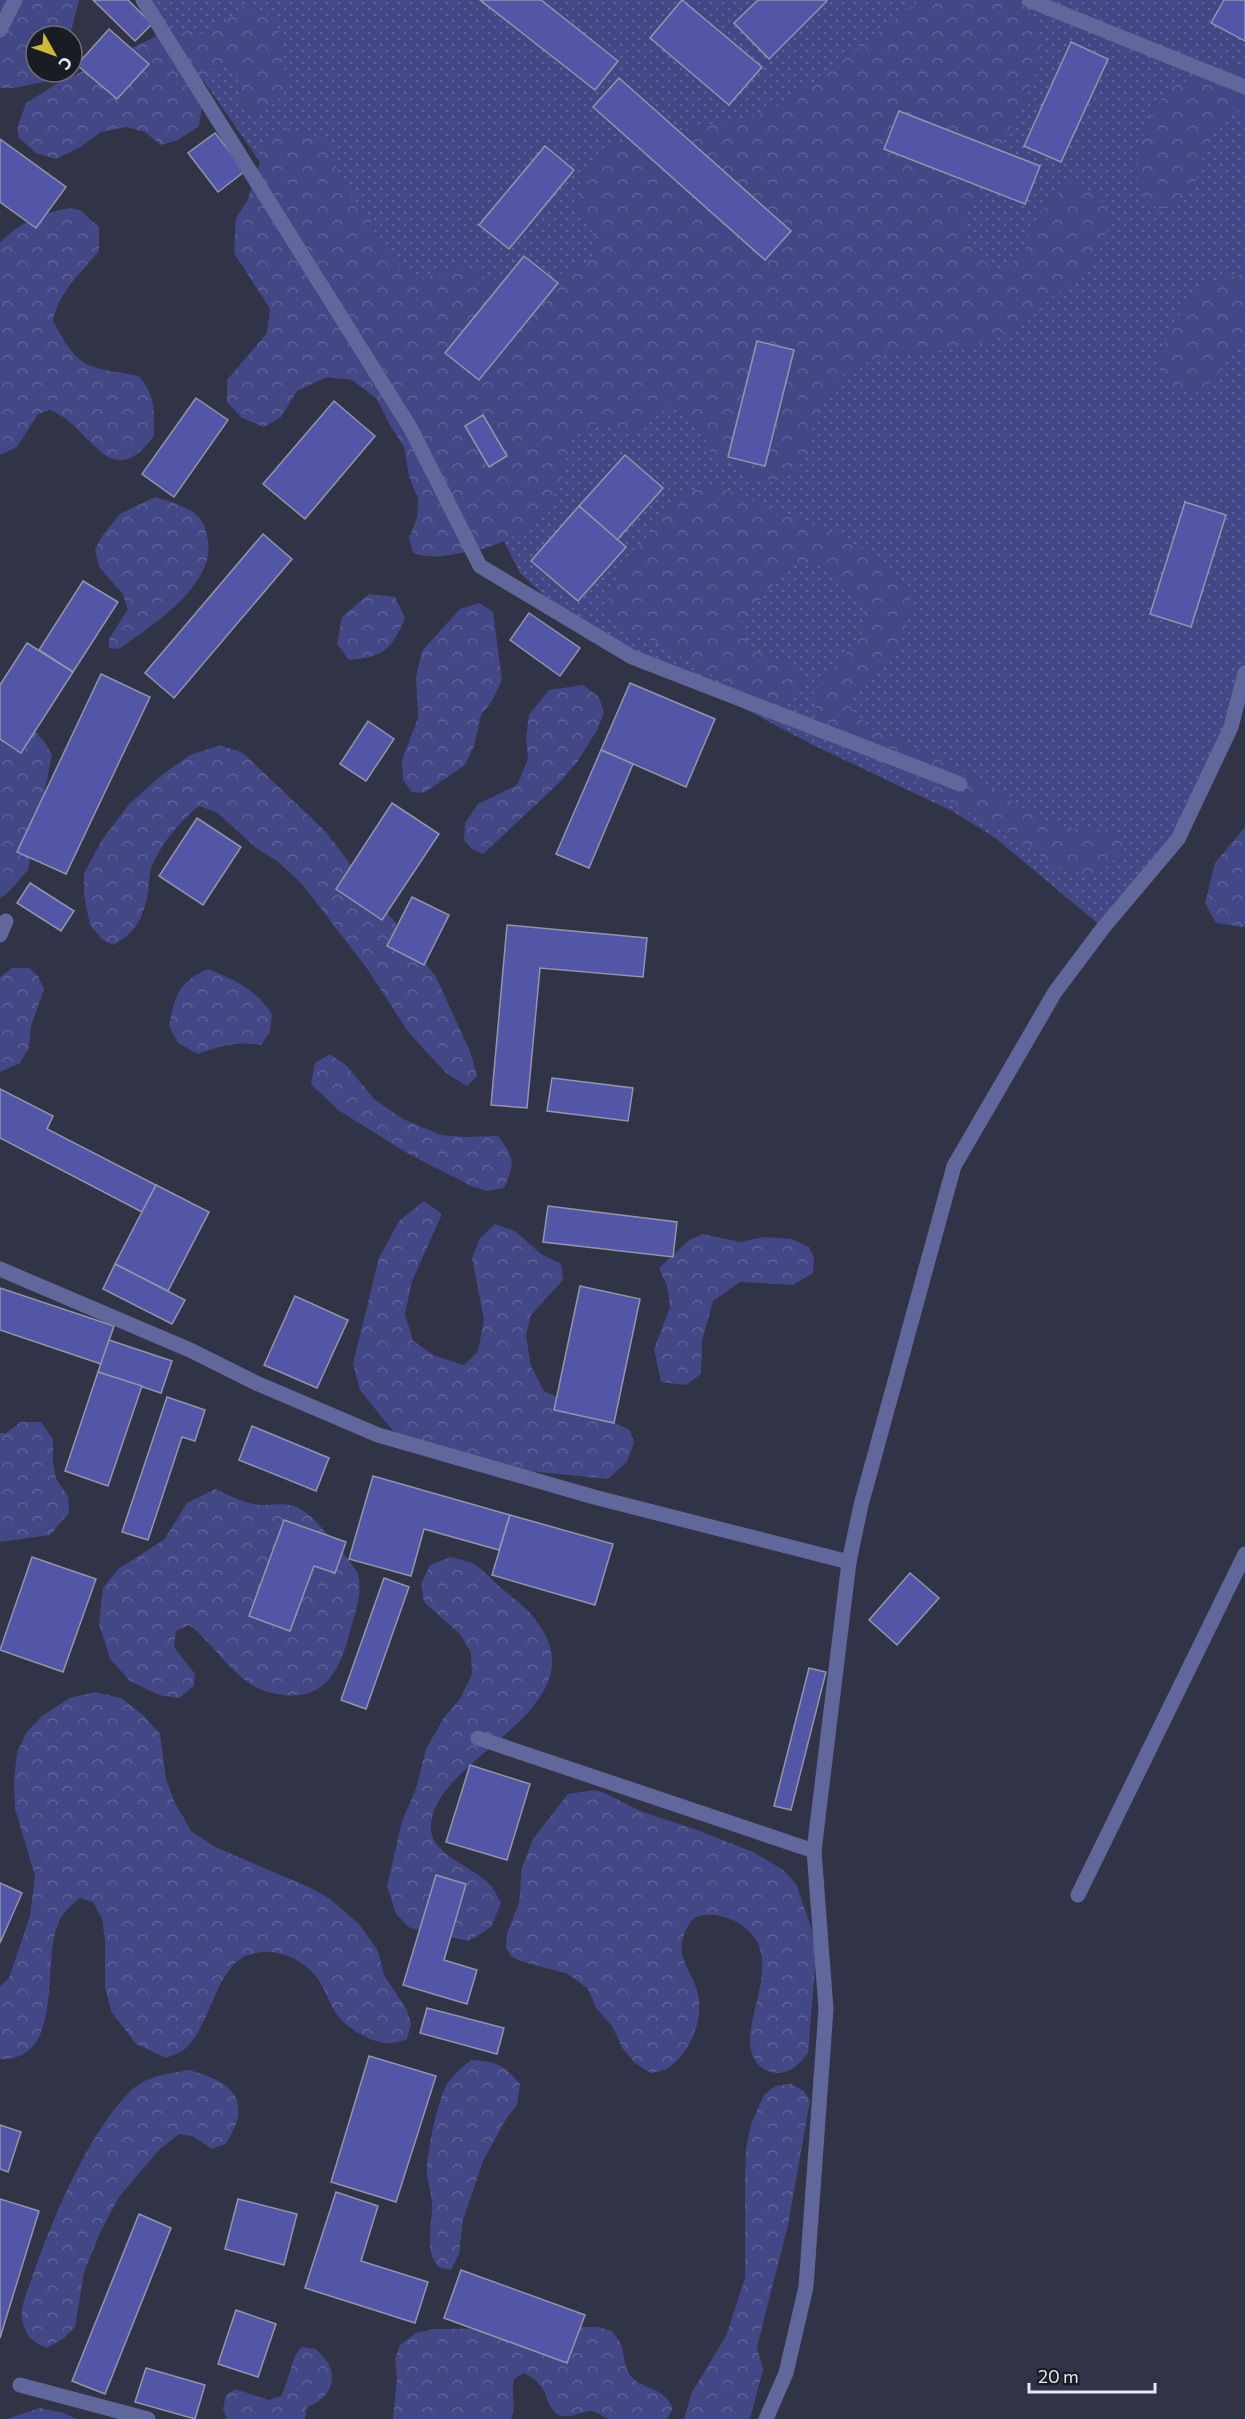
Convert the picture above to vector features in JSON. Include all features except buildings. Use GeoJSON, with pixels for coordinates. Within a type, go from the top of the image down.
{"type":"FeatureCollection","features":[{"type":"Feature","properties":{"kind":"lane"},"geometry":{"type":"LineString","coordinates":[[0,30],[15,0]]}},
{"type":"Feature","properties":{"kind":"lane"},"geometry":{"type":"LineString","coordinates":[[143,0],[411,429],[480,566],[632,657],[960,784]]}},
{"type":"Feature","properties":{"kind":"lane"},"geometry":{"type":"LineString","coordinates":[[1029,0],[1245,87]]}},
{"type":"Feature","properties":{"kind":"lane"},"geometry":{"type":"LineString","coordinates":[[766,2419],[786,2373],[806,2287],[826,2009],[814,1851],[849,1562],[861,1504],[954,1166],[1055,992],[1103,928],[1178,839],[1231,727],[1245,673]]}},
{"type":"Feature","properties":{"kind":"lane"},"geometry":{"type":"LineString","coordinates":[[0,1269],[190,1350],[256,1383],[378,1435],[594,1497],[849,1562]]}},
{"type":"Feature","properties":{"kind":"lane"},"geometry":{"type":"LineString","coordinates":[[1078,1895],[1245,1554]]}},
{"type":"Feature","properties":{"kind":"lane"},"geometry":{"type":"LineString","coordinates":[[478,1738],[814,1851]]}},
{"type":"Feature","properties":{"kind":"lane"},"geometry":{"type":"LineString","coordinates":[[20,2385],[148,2419]]}},
{"type":"Feature","properties":{"kind":"green space"},"geometry":{"type":"Polygon","coordinates":[[[0,0],[79,0],[73,24],[24,24],[24,84],[33,84],[0,88],[0,0]]]}},
{"type":"Feature","properties":{"kind":"green space"},"geometry":{"type":"Polygon","coordinates":[[[148,0],[1245,0],[1245,673],[1178,839],[1103,928],[994,837],[952,811],[813,745],[622,644],[553,604],[520,573],[488,510],[337,274],[148,0]]]}},
{"type":"Feature","properties":{"kind":"green space"},"geometry":{"type":"Polygon","coordinates":[[[920,0],[1015,0],[1023,5],[1039,29],[1043,49],[1032,83],[962,223],[967,239],[977,255],[997,269],[1017,259],[1025,250],[1031,230],[1040,214],[1052,199],[1072,182],[1095,193],[1107,207],[1110,226],[1090,263],[1020,327],[965,349],[884,355],[847,371],[825,395],[813,422],[810,451],[794,474],[777,480],[749,478],[710,451],[703,434],[684,410],[669,405],[642,431],[624,431],[596,424],[572,438],[552,499],[535,522],[522,532],[482,549],[434,557],[413,553],[409,538],[417,518],[418,499],[409,476],[404,447],[377,399],[352,380],[327,377],[297,391],[281,417],[264,427],[242,418],[227,402],[227,380],[267,333],[270,309],[234,253],[236,218],[247,201],[267,142],[288,128],[306,130],[326,143],[344,186],[369,217],[381,247],[403,271],[426,278],[459,266],[477,272],[488,280],[567,273],[591,259],[596,244],[591,230],[576,211],[576,198],[582,179],[600,155],[617,144],[704,125],[747,119],[772,108],[813,83],[920,0]]]}},
{"type":"Feature","properties":{"kind":"green space"},"geometry":{"type":"Polygon","coordinates":[[[242,7],[256,10],[272,18],[279,31],[287,85],[281,96],[263,112],[250,112],[240,100],[236,71],[228,65],[210,70],[195,94],[202,107],[199,126],[178,140],[161,145],[145,132],[126,127],[101,132],[80,147],[56,159],[36,153],[18,137],[18,126],[26,103],[57,84],[84,84],[84,71],[157,36],[185,29],[205,34],[225,22],[242,7]]]}},
{"type":"Feature","properties":{"kind":"green space"},"geometry":{"type":"Polygon","coordinates":[[[1235,67],[1245,72],[1245,113],[1238,111],[1215,124],[1192,189],[1179,202],[1157,209],[1141,192],[1136,168],[1141,140],[1159,102],[1166,93],[1180,84],[1198,76],[1235,67]]]}},
{"type":"Feature","properties":{"kind":"green space"},"geometry":{"type":"Polygon","coordinates":[[[72,208],[81,211],[99,227],[99,251],[65,292],[53,321],[62,338],[78,358],[96,368],[139,376],[149,391],[154,411],[154,436],[138,453],[125,460],[112,459],[100,452],[64,418],[50,410],[38,414],[17,447],[0,455],[0,243],[23,224],[52,212],[72,208]]]}},
{"type":"Feature","properties":{"kind":"green space"},"geometry":{"type":"Polygon","coordinates":[[[1245,264],[1245,333],[1221,369],[1202,392],[1175,389],[1164,375],[1160,361],[1170,332],[1197,292],[1211,283],[1242,274],[1245,264]]]}},
{"type":"Feature","properties":{"kind":"green space"},"geometry":{"type":"Polygon","coordinates":[[[713,485],[848,539],[906,583],[912,605],[902,641],[858,687],[850,707],[869,727],[952,764],[1042,820],[1079,830],[1114,829],[1123,839],[1123,852],[1104,869],[1089,875],[1058,867],[1012,837],[838,739],[818,718],[813,694],[862,633],[864,604],[845,582],[826,567],[792,563],[740,623],[750,650],[789,662],[807,678],[800,694],[774,706],[741,692],[650,639],[623,630],[605,615],[609,590],[631,556],[665,515],[688,492],[713,485]]]}},
{"type":"Feature","properties":{"kind":"green space"},"geometry":{"type":"Polygon","coordinates":[[[155,497],[188,509],[203,523],[207,536],[208,553],[203,570],[193,586],[164,616],[119,649],[109,648],[109,639],[128,609],[122,593],[99,567],[95,549],[120,514],[155,497]]]}},
{"type":"Feature","properties":{"kind":"green space"},"geometry":{"type":"Polygon","coordinates":[[[369,594],[395,597],[405,618],[395,638],[385,650],[371,656],[349,660],[337,644],[342,617],[369,594]]]}},
{"type":"Feature","properties":{"kind":"green space"},"geometry":{"type":"Polygon","coordinates":[[[479,603],[493,612],[502,680],[492,701],[481,715],[474,746],[465,765],[424,793],[412,792],[403,780],[402,760],[418,718],[416,677],[422,651],[460,609],[479,603]]]}},
{"type":"Feature","properties":{"kind":"green space"},"geometry":{"type":"Polygon","coordinates":[[[583,685],[599,697],[604,713],[597,730],[577,762],[559,783],[483,854],[472,849],[464,840],[465,823],[478,804],[517,785],[528,759],[526,738],[529,715],[549,690],[583,685]]]}},
{"type":"Feature","properties":{"kind":"green space"},"geometry":{"type":"Polygon","coordinates":[[[0,696],[44,741],[52,755],[28,870],[7,894],[0,898],[0,696]]]}},
{"type":"Feature","properties":{"kind":"green space"},"geometry":{"type":"Polygon","coordinates":[[[220,745],[243,753],[326,832],[436,977],[471,1054],[477,1076],[467,1086],[446,1073],[409,1033],[368,970],[302,884],[277,861],[256,848],[218,813],[199,806],[171,834],[159,851],[151,869],[144,910],[133,930],[113,945],[103,940],[90,925],[84,895],[84,873],[102,840],[129,804],[162,775],[190,755],[220,745]]]}},
{"type":"Feature","properties":{"kind":"green space"},"geometry":{"type":"Polygon","coordinates":[[[1245,827],[1245,926],[1216,923],[1205,903],[1215,863],[1245,827]]]}},
{"type":"Feature","properties":{"kind":"green space"},"geometry":{"type":"Polygon","coordinates":[[[12,968],[29,968],[38,976],[44,989],[31,1026],[29,1048],[20,1063],[0,1072],[0,977],[12,968]]]}},
{"type":"Feature","properties":{"kind":"green space"},"geometry":{"type":"Polygon","coordinates":[[[208,969],[244,986],[272,1014],[270,1032],[261,1045],[229,1045],[198,1054],[178,1043],[169,1026],[176,998],[190,979],[208,969]]]}},
{"type":"Feature","properties":{"kind":"green space"},"geometry":{"type":"Polygon","coordinates":[[[330,1054],[347,1066],[375,1100],[405,1120],[441,1135],[498,1136],[508,1150],[512,1161],[504,1188],[487,1191],[471,1186],[407,1153],[338,1110],[311,1084],[315,1063],[330,1054]]]}},
{"type":"Feature","properties":{"kind":"green space"},"geometry":{"type":"Polygon","coordinates":[[[424,1201],[442,1214],[412,1281],[405,1314],[413,1341],[435,1356],[464,1365],[478,1351],[484,1320],[472,1258],[480,1238],[495,1224],[515,1231],[541,1254],[561,1264],[563,1280],[531,1315],[526,1336],[531,1366],[544,1391],[630,1430],[634,1443],[627,1462],[608,1479],[448,1463],[427,1455],[398,1437],[360,1390],[353,1364],[379,1258],[399,1221],[424,1201]]]}},
{"type":"Feature","properties":{"kind":"green space"},"geometry":{"type":"Polygon","coordinates":[[[703,1234],[740,1242],[763,1237],[792,1239],[809,1247],[814,1257],[813,1273],[793,1285],[740,1282],[713,1301],[702,1341],[701,1374],[686,1385],[661,1382],[654,1349],[670,1307],[667,1286],[659,1268],[689,1240],[703,1234]]]}},
{"type":"Feature","properties":{"kind":"green space"},"geometry":{"type":"Polygon","coordinates":[[[21,1422],[41,1422],[53,1439],[56,1479],[68,1496],[69,1513],[50,1535],[0,1542],[0,1433],[6,1433],[21,1422]]]}},
{"type":"Feature","properties":{"kind":"green space"},"geometry":{"type":"Polygon","coordinates":[[[215,1489],[248,1503],[282,1504],[301,1510],[327,1534],[358,1574],[356,1612],[342,1657],[327,1681],[317,1689],[304,1694],[288,1695],[268,1692],[256,1687],[235,1672],[189,1625],[176,1631],[174,1647],[195,1674],[194,1686],[179,1698],[159,1695],[130,1681],[110,1659],[99,1624],[103,1588],[118,1569],[164,1540],[187,1503],[215,1489]]]}},
{"type":"Feature","properties":{"kind":"green space"},"geometry":{"type":"Polygon","coordinates":[[[450,1557],[476,1565],[523,1606],[530,1613],[550,1647],[550,1677],[535,1704],[510,1730],[456,1778],[437,1803],[431,1830],[438,1847],[489,1884],[501,1903],[491,1927],[469,1941],[410,1928],[396,1914],[387,1886],[402,1821],[416,1789],[426,1749],[443,1719],[460,1699],[472,1674],[471,1653],[460,1634],[424,1602],[421,1584],[430,1565],[450,1557]]]}},
{"type":"Feature","properties":{"kind":"green space"},"geometry":{"type":"Polygon","coordinates":[[[95,1692],[121,1698],[143,1715],[160,1734],[166,1779],[175,1803],[191,1831],[215,1847],[311,1888],[330,1899],[359,1924],[378,1951],[384,1975],[407,2010],[411,2024],[407,2039],[383,2043],[354,2031],[339,2017],[321,1983],[307,1967],[284,1954],[266,1952],[248,1955],[237,1961],[221,1983],[195,2038],[184,2050],[166,2058],[136,2044],[111,2011],[105,1987],[105,1941],[102,1919],[93,1902],[80,1898],[65,1912],[56,1930],[52,1947],[47,2011],[42,2030],[34,2045],[20,2056],[0,2059],[0,1987],[9,1978],[30,1916],[35,1876],[15,1809],[14,1779],[17,1753],[26,1733],[42,1716],[70,1698],[95,1692]]]}},
{"type":"Feature","properties":{"kind":"green space"},"geometry":{"type":"Polygon","coordinates":[[[594,1790],[605,1793],[640,1811],[753,1852],[782,1869],[796,1884],[812,1930],[816,1957],[808,2053],[799,2064],[788,2071],[773,2072],[760,2066],[752,2055],[750,2040],[762,1977],[762,1962],[759,1947],[752,1934],[730,1919],[701,1915],[688,1925],[682,1949],[699,2000],[696,2029],[682,2055],[675,2062],[666,2069],[651,2073],[636,2064],[623,2049],[612,2026],[596,2008],[588,1989],[568,1974],[512,1957],[506,1948],[507,1933],[519,1903],[522,1868],[533,1839],[568,1794],[594,1790]]]}},
{"type":"Feature","properties":{"kind":"green space"},"geometry":{"type":"Polygon","coordinates":[[[471,2060],[499,2065],[520,2084],[517,2105],[506,2119],[483,2161],[463,2220],[459,2254],[451,2270],[438,2267],[431,2253],[432,2205],[427,2165],[428,2154],[433,2126],[444,2090],[453,2077],[471,2060]]]}},
{"type":"Feature","properties":{"kind":"green space"},"geometry":{"type":"Polygon","coordinates":[[[190,2070],[224,2084],[235,2097],[238,2116],[227,2143],[212,2149],[192,2136],[179,2134],[159,2150],[119,2197],[100,2233],[84,2272],[75,2327],[64,2338],[47,2348],[37,2344],[27,2334],[23,2325],[24,2302],[51,2228],[88,2149],[118,2105],[134,2088],[154,2077],[190,2070]]]}},
{"type":"Feature","properties":{"kind":"green space"},"geometry":{"type":"Polygon","coordinates":[[[791,2084],[804,2091],[810,2101],[788,2225],[757,2347],[763,2370],[751,2415],[749,2419],[684,2419],[692,2392],[726,2336],[745,2278],[746,2149],[751,2124],[764,2095],[775,2086],[791,2084]]]}},
{"type":"Feature","properties":{"kind":"green space"},"geometry":{"type":"Polygon","coordinates":[[[597,2327],[612,2331],[615,2335],[622,2347],[626,2369],[630,2375],[640,2384],[664,2395],[669,2401],[673,2408],[667,2419],[610,2419],[592,2411],[570,2416],[558,2415],[539,2384],[524,2373],[514,2379],[511,2419],[393,2419],[397,2378],[395,2359],[400,2345],[416,2333],[434,2329],[597,2327]]]}},
{"type":"Feature","properties":{"kind":"green space"},"geometry":{"type":"Polygon","coordinates":[[[301,2347],[316,2349],[329,2365],[332,2379],[324,2396],[307,2407],[305,2419],[227,2419],[223,2409],[226,2395],[235,2389],[269,2400],[281,2396],[294,2359],[301,2347]]]}},
{"type":"Feature","properties":{"kind":"green space"},"geometry":{"type":"Polygon","coordinates":[[[40,2408],[64,2413],[76,2419],[6,2419],[40,2408]]]}}]}
